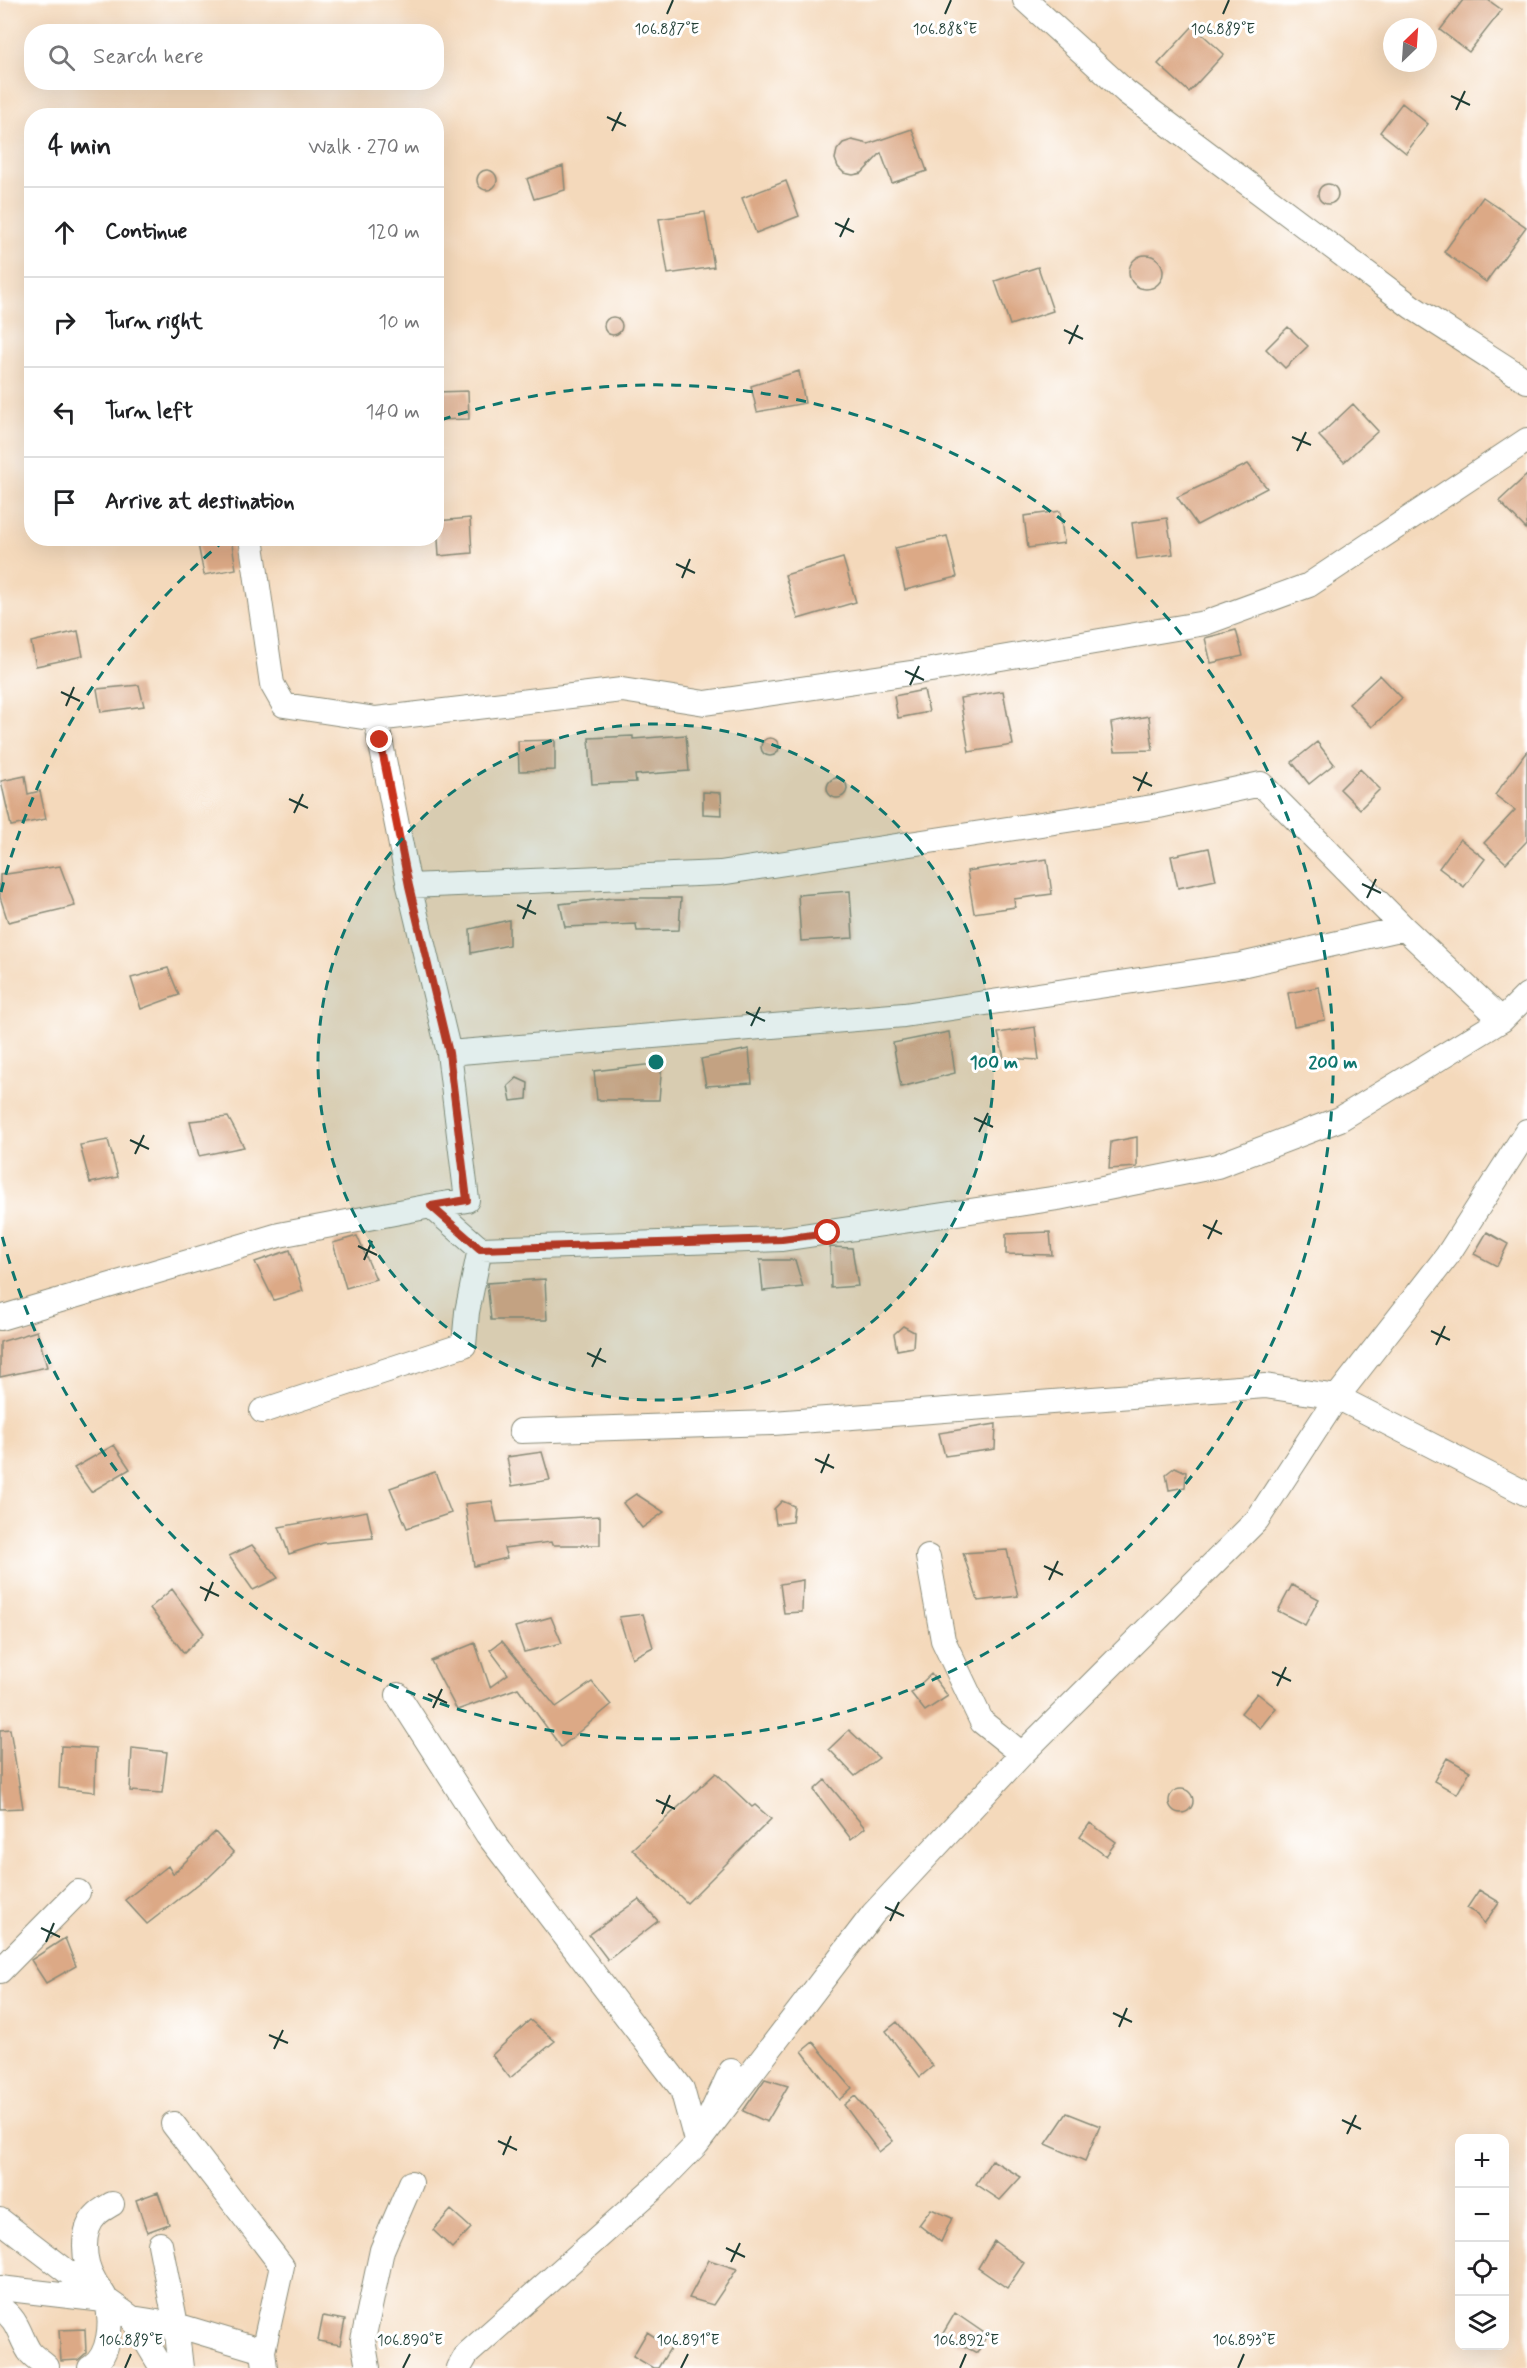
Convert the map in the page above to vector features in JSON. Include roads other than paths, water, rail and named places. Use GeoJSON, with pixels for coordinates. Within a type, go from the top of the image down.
{"type":"FeatureCollection","features":[{"type":"Feature","properties":{"kind":"street"},"geometry":{"type":"LineString","coordinates":[[1025,0],[1126,92],[1412,307],[1527,381]]}},
{"type":"Feature","properties":{"kind":"street"},"geometry":{"type":"LineString","coordinates":[[252,546],[272,684],[284,705],[376,719],[622,690],[705,703],[931,670],[1205,622],[1309,585],[1527,440]]}},
{"type":"Feature","properties":{"kind":"street"},"geometry":{"type":"LineString","coordinates":[[0,1318],[279,1234],[467,1200],[449,1053],[409,886],[376,719]]}},
{"type":"Feature","properties":{"kind":"street"},"geometry":{"type":"LineString","coordinates":[[409,886],[720,873],[1159,806],[1261,784],[1404,928],[1502,1020]]}},
{"type":"Feature","properties":{"kind":"street"},"geometry":{"type":"LineString","coordinates":[[449,1053],[904,1015],[1241,965],[1404,928]]}},
{"type":"Feature","properties":{"kind":"street"},"geometry":{"type":"LineString","coordinates":[[431,1206],[480,1249],[782,1239],[1058,1198],[1217,1166],[1340,1119],[1502,1020],[1527,995]]}},
{"type":"Feature","properties":{"kind":"street"},"geometry":{"type":"LineString","coordinates":[[459,2368],[467,2354],[655,2187],[697,2144],[873,1914],[1022,1754],[1257,1520],[1336,1397],[1447,1256],[1527,1131]]}},
{"type":"Feature","properties":{"kind":"street"},"geometry":{"type":"LineString","coordinates":[[262,1411],[464,1345],[467,1312],[480,1249]]}},
{"type":"Feature","properties":{"kind":"street"},"geometry":{"type":"LineString","coordinates":[[521,1431],[773,1423],[1265,1386],[1336,1397],[1527,1494]]}},
{"type":"Feature","properties":{"kind":"street"},"geometry":{"type":"LineString","coordinates":[[928,1557],[944,1640],[982,1722],[1022,1754]]}},
{"type":"Feature","properties":{"kind":"street"},"geometry":{"type":"LineString","coordinates":[[398,1695],[487,1834],[682,2089],[697,2144]]}},
{"type":"Feature","properties":{"kind":"street"},"geometry":{"type":"LineString","coordinates":[[0,1971],[78,1892]]}},
{"type":"Feature","properties":{"kind":"street"},"geometry":{"type":"LineString","coordinates":[[697,2144],[730,2071]]}},
{"type":"Feature","properties":{"kind":"street"},"geometry":{"type":"LineString","coordinates":[[132,2318],[176,2325],[264,2360],[282,2266],[172,2124]]}},
{"type":"Feature","properties":{"kind":"street"},"geometry":{"type":"LineString","coordinates":[[368,2368],[363,2340],[382,2250],[411,2183]]}},
{"type":"Feature","properties":{"kind":"street"},"geometry":{"type":"LineString","coordinates":[[90,2368],[98,2364],[107,2344],[109,2321],[106,2300],[92,2278],[85,2253],[86,2232],[96,2215],[112,2204]]}},
{"type":"Feature","properties":{"kind":"street"},"geometry":{"type":"LineString","coordinates":[[0,2220],[132,2318],[162,2368]]}},
{"type":"Feature","properties":{"kind":"street"},"geometry":{"type":"LineString","coordinates":[[160,2244],[176,2325],[181,2368]]}},
{"type":"Feature","properties":{"kind":"street"},"geometry":{"type":"LineString","coordinates":[[0,2288],[106,2300]]}},
{"type":"Feature","properties":{"kind":"street"},"geometry":{"type":"LineString","coordinates":[[0,2308],[10,2314],[30,2352],[49,2368]]}}]}
